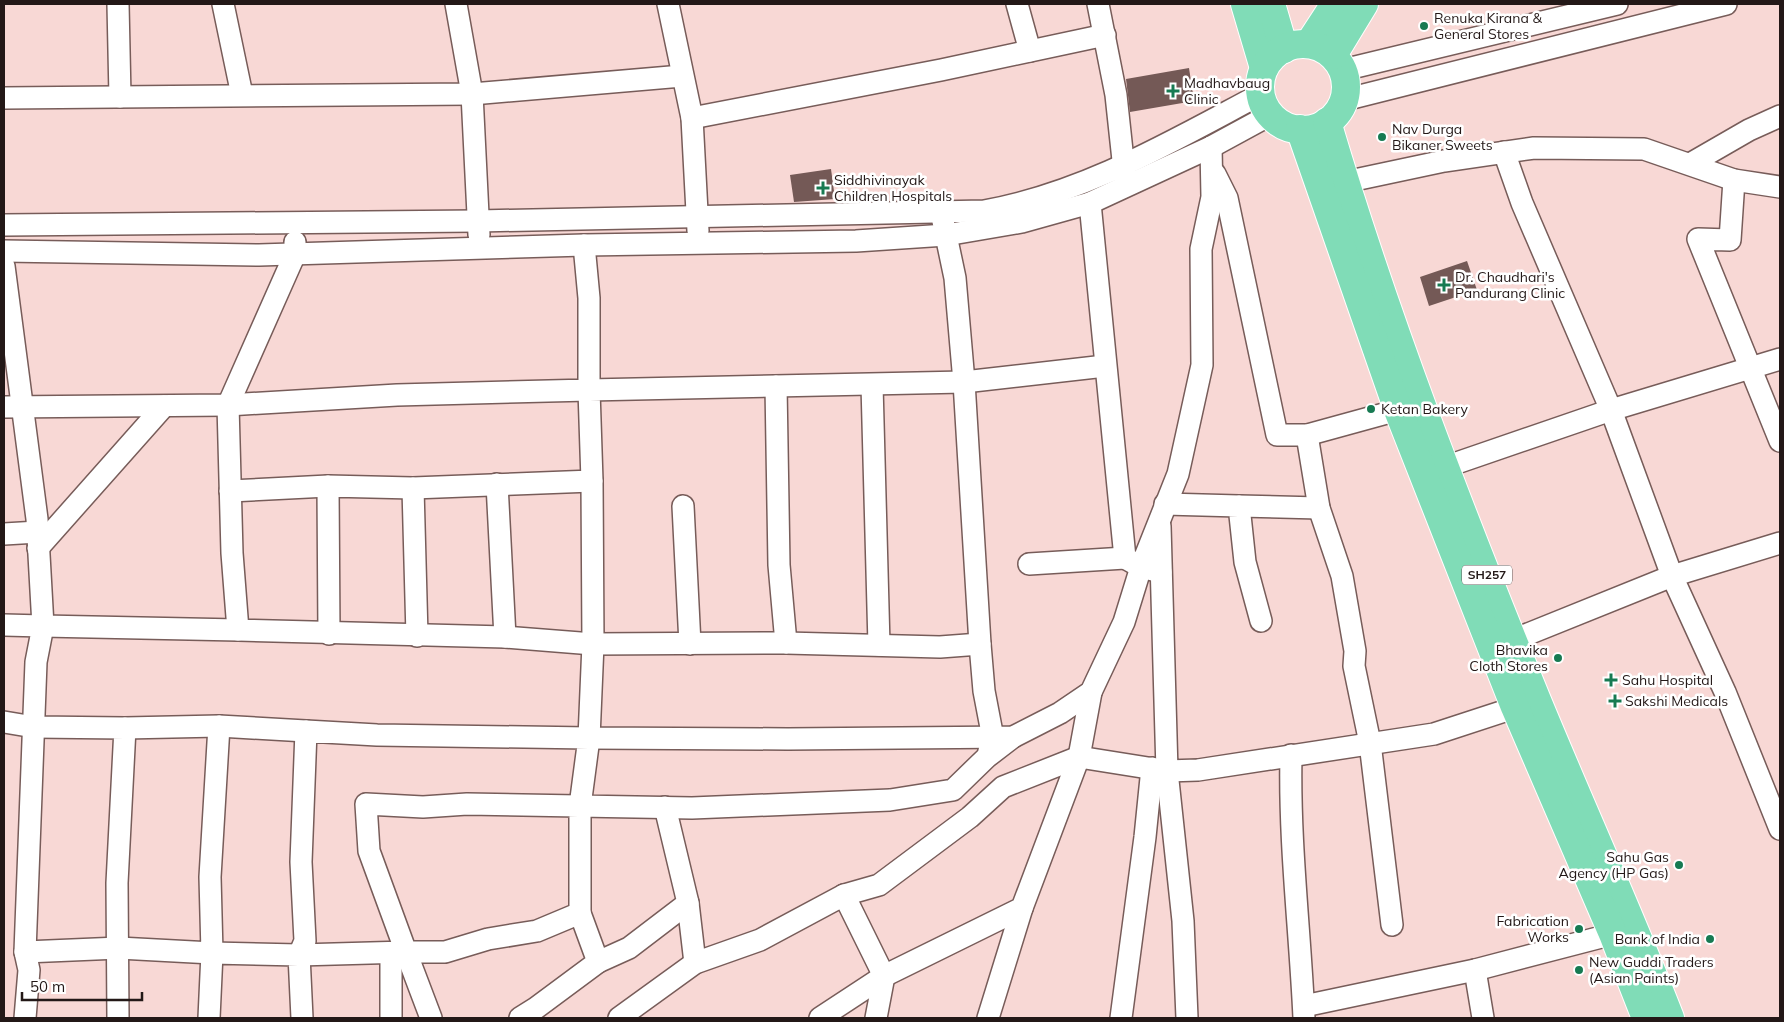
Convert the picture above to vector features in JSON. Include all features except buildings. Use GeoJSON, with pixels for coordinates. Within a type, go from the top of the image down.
{"type":"FeatureCollection","features":[{"type":"Feature","properties":{"kind":"main road"},"geometry":{"type":"LineString","coordinates":[[1245,4],[1265,92],[1281,124],[1300,129],[1309,129],[1334,117],[1347,92],[1271,4]]}},
{"type":"Feature","properties":{"kind":"main road"},"geometry":{"type":"LineString","coordinates":[[1317,55],[1335,4]]}},
{"type":"Feature","properties":{"kind":"main road"},"geometry":{"type":"LineString","coordinates":[[1317,55],[1364,4]]}},
{"type":"Feature","properties":{"kind":"main road"},"geometry":{"type":"LineString","coordinates":[[1265,92],[1278,52],[1317,55]]}},
{"type":"Feature","properties":{"kind":"main road","name":"SH257"},"geometry":{"type":"LineString","coordinates":[[1327,122],[1345,182],[1420,404],[1513,640],[1526,704],[1646,1018]]}},
{"type":"Feature","properties":{"kind":"main road","name":"SH257"},"geometry":{"type":"LineString","coordinates":[[1300,129],[1398,410],[1526,704],[1635,928],[1670,1018]]}},
{"type":"Feature","properties":{"kind":"street"},"geometry":{"type":"LineString","coordinates":[[118,4],[120,97]]}},
{"type":"Feature","properties":{"kind":"street"},"geometry":{"type":"LineString","coordinates":[[223,4],[242,95]]}},
{"type":"Feature","properties":{"kind":"street"},"geometry":{"type":"LineString","coordinates":[[456,4],[472,94],[480,248]]}},
{"type":"Feature","properties":{"kind":"street"},"geometry":{"type":"LineString","coordinates":[[668,4],[692,118],[698,243]]}},
{"type":"Feature","properties":{"kind":"street"},"geometry":{"type":"LineString","coordinates":[[1017,4],[1030,51]]}},
{"type":"Feature","properties":{"kind":"street"},"geometry":{"type":"LineString","coordinates":[[1098,4],[1116,96],[1126,187]]}},
{"type":"Feature","properties":{"kind":"street"},"geometry":{"type":"LineString","coordinates":[[1317,55],[1617,4]]}},
{"type":"Feature","properties":{"kind":"street"},"geometry":{"type":"LineString","coordinates":[[1344,100],[1674,11],[1726,4]]}},
{"type":"Feature","properties":{"kind":"street"},"geometry":{"type":"LineString","coordinates":[[692,118],[1105,35]]}},
{"type":"Feature","properties":{"kind":"street"},"geometry":{"type":"LineString","coordinates":[[4,98],[472,94],[682,76]]}},
{"type":"Feature","properties":{"kind":"street"},"geometry":{"type":"LineString","coordinates":[[4,251],[259,255],[584,245],[856,241],[946,235],[1022,222],[1090,203],[1126,187],[1211,157],[1265,92]]}},
{"type":"Feature","properties":{"kind":"street"},"geometry":{"type":"LineString","coordinates":[[4,225],[478,221],[984,211],[1019,205],[1080,185],[1124,166],[1265,92]]}},
{"type":"Feature","properties":{"kind":"street"},"geometry":{"type":"LineString","coordinates":[[1690,164],[1749,130],[1780,116]]}},
{"type":"Feature","properties":{"kind":"street"},"geometry":{"type":"LineString","coordinates":[[1345,182],[1444,161],[1534,148],[1644,149],[1734,180],[1780,188]]}},
{"type":"Feature","properties":{"kind":"street"},"geometry":{"type":"LineString","coordinates":[[1504,152],[1522,203],[1611,410],[1672,576],[1725,692],[1780,829]]}},
{"type":"Feature","properties":{"kind":"street"},"geometry":{"type":"LineString","coordinates":[[1211,157],[1227,198],[1277,435],[1307,435],[1398,410]]}},
{"type":"Feature","properties":{"kind":"street"},"geometry":{"type":"LineString","coordinates":[[1133,563],[1163,510],[1178,474],[1202,365],[1201,250],[1212,197],[1211,157]]}},
{"type":"Feature","properties":{"kind":"street"},"geometry":{"type":"LineString","coordinates":[[1734,180],[1730,240],[1698,239],[1780,441]]}},
{"type":"Feature","properties":{"kind":"street"},"geometry":{"type":"LineString","coordinates":[[988,1018],[1022,908],[1079,757],[1091,692],[1124,622],[1133,563],[1105,366],[1090,203]]}},
{"type":"Feature","properties":{"kind":"street"},"geometry":{"type":"LineString","coordinates":[[941,213],[956,278],[984,691],[998,744]]}},
{"type":"Feature","properties":{"kind":"street"},"geometry":{"type":"LineString","coordinates":[[238,630],[230,491],[228,405],[295,254],[295,222]]}},
{"type":"Feature","properties":{"kind":"street"},"geometry":{"type":"LineString","coordinates":[[584,245],[589,298],[593,644],[589,738],[580,806],[580,914],[598,962]]}},
{"type":"Feature","properties":{"kind":"street"},"geometry":{"type":"LineString","coordinates":[[4,266],[13,407],[38,540],[43,626],[36,662],[34,727],[29,788],[29,878],[25,952],[29,970],[25,1018]]}},
{"type":"Feature","properties":{"kind":"street"},"geometry":{"type":"LineString","coordinates":[[1445,467],[1611,410],[1780,359]]}},
{"type":"Feature","properties":{"kind":"street"},"geometry":{"type":"LineString","coordinates":[[13,407],[228,405],[378,396],[964,382],[1105,366]]}},
{"type":"Feature","properties":{"kind":"street"},"geometry":{"type":"LineString","coordinates":[[872,385],[879,644]]}},
{"type":"Feature","properties":{"kind":"street"},"geometry":{"type":"LineString","coordinates":[[776,386],[779,565],[786,643]]}},
{"type":"Feature","properties":{"kind":"street"},"geometry":{"type":"LineString","coordinates":[[38,540],[164,406]]}},
{"type":"Feature","properties":{"kind":"street"},"geometry":{"type":"LineString","coordinates":[[1307,435],[1319,508],[1342,576],[1356,651],[1354,666],[1370,742],[1392,925]]}},
{"type":"Feature","properties":{"kind":"street"},"geometry":{"type":"LineString","coordinates":[[230,491],[328,486],[413,488],[592,482]]}},
{"type":"Feature","properties":{"kind":"street"},"geometry":{"type":"LineString","coordinates":[[497,484],[506,637]]}},
{"type":"Feature","properties":{"kind":"street"},"geometry":{"type":"LineString","coordinates":[[328,486],[329,634]]}},
{"type":"Feature","properties":{"kind":"street"},"geometry":{"type":"LineString","coordinates":[[413,488],[417,636]]}},
{"type":"Feature","properties":{"kind":"street"},"geometry":{"type":"LineString","coordinates":[[683,506],[690,644]]}},
{"type":"Feature","properties":{"kind":"street"},"geometry":{"type":"LineString","coordinates":[[1163,510],[1239,506],[1319,508]]}},
{"type":"Feature","properties":{"kind":"street"},"geometry":{"type":"LineString","coordinates":[[1239,506],[1245,562],[1261,621]]}},
{"type":"Feature","properties":{"kind":"street"},"geometry":{"type":"LineString","coordinates":[[1121,1018],[1145,837],[1159,769],[1163,510]]}},
{"type":"Feature","properties":{"kind":"street"},"geometry":{"type":"LineString","coordinates":[[4,534],[38,540]]}},
{"type":"Feature","properties":{"kind":"street"},"geometry":{"type":"LineString","coordinates":[[1513,640],[1672,576],[1780,543]]}},
{"type":"Feature","properties":{"kind":"street"},"geometry":{"type":"LineString","coordinates":[[1029,564],[1133,563],[1161,572]]}},
{"type":"Feature","properties":{"kind":"street"},"geometry":{"type":"LineString","coordinates":[[4,625],[506,637],[593,644],[786,643],[940,647],[980,644]]}},
{"type":"Feature","properties":{"kind":"street"},"geometry":{"type":"LineString","coordinates":[[431,1018],[399,952],[369,851],[366,804],[423,807],[467,804],[665,808],[890,800],[953,790],[998,744],[1060,713],[1091,692]]}},
{"type":"Feature","properties":{"kind":"street"},"geometry":{"type":"LineString","coordinates":[[620,1018],[695,963],[760,940],[844,895],[879,885],[970,817],[1003,787],[1079,757],[1159,769],[1198,770],[1370,742],[1434,734],[1526,704]]}},
{"type":"Feature","properties":{"kind":"street"},"geometry":{"type":"LineString","coordinates":[[4,722],[34,727],[219,726],[377,735],[998,744]]}},
{"type":"Feature","properties":{"kind":"street"},"geometry":{"type":"LineString","coordinates":[[209,1018],[212,953],[210,877],[219,726]]}},
{"type":"Feature","properties":{"kind":"street"},"geometry":{"type":"LineString","coordinates":[[118,1018],[120,948],[118,883],[125,728]]}},
{"type":"Feature","properties":{"kind":"street"},"geometry":{"type":"LineString","coordinates":[[302,1018],[299,955],[305,941],[301,862],[306,731]]}},
{"type":"Feature","properties":{"kind":"street"},"geometry":{"type":"LineString","coordinates":[[1291,755],[1290,808],[1304,1012],[1613,934]]}},
{"type":"Feature","properties":{"kind":"street"},"geometry":{"type":"LineString","coordinates":[[1159,769],[1172,812],[1184,921],[1187,1018]]}},
{"type":"Feature","properties":{"kind":"street"},"geometry":{"type":"LineString","coordinates":[[665,808],[688,903],[695,963]]}},
{"type":"Feature","properties":{"kind":"street"},"geometry":{"type":"LineString","coordinates":[[1145,837],[1172,812]]}},
{"type":"Feature","properties":{"kind":"street"},"geometry":{"type":"LineString","coordinates":[[844,895],[884,976],[876,1018]]}},
{"type":"Feature","properties":{"kind":"street"},"geometry":{"type":"LineString","coordinates":[[520,1018],[598,962],[629,948],[688,903]]}},
{"type":"Feature","properties":{"kind":"street"},"geometry":{"type":"LineString","coordinates":[[820,1018],[884,976],[1022,908]]}},
{"type":"Feature","properties":{"kind":"street"},"geometry":{"type":"LineString","coordinates":[[25,952],[120,948],[299,955],[445,952],[488,939],[538,932],[580,914]]}},
{"type":"Feature","properties":{"kind":"street"},"geometry":{"type":"LineString","coordinates":[[391,1018],[399,952]]}},
{"type":"Feature","properties":{"kind":"street"},"geometry":{"type":"LineString","coordinates":[[1476,970],[1483,1018]]}},
{"type":"Feature","properties":{"kind":"place","name":"Renuka Kirana & General Stores"},"geometry":{"type":"Point","coordinates":[1424,26]}},
{"type":"Feature","properties":{"kind":"place","name":"Madhavbaug Clinic"},"geometry":{"type":"Point","coordinates":[1173,91]}},
{"type":"Feature","properties":{"kind":"place","name":"Nav Durga Bikaner Sweets"},"geometry":{"type":"Point","coordinates":[1382,137]}},
{"type":"Feature","properties":{"kind":"place","name":"Siddhivinayak Children Hospitals"},"geometry":{"type":"Point","coordinates":[823,188]}},
{"type":"Feature","properties":{"kind":"place","name":"Dr. Chaudhari's Pandurang Clinic"},"geometry":{"type":"Point","coordinates":[1444,285]}},
{"type":"Feature","properties":{"kind":"place","name":"Ketan Bakery"},"geometry":{"type":"Point","coordinates":[1371,409]}},
{"type":"Feature","properties":{"kind":"place","name":"Bhavika Cloth Stores"},"geometry":{"type":"Point","coordinates":[1558,658]}},
{"type":"Feature","properties":{"kind":"place","name":"Sahu Hospital"},"geometry":{"type":"Point","coordinates":[1611,680]}},
{"type":"Feature","properties":{"kind":"place","name":"Sakshi Medicals"},"geometry":{"type":"Point","coordinates":[1615,701]}},
{"type":"Feature","properties":{"kind":"place","name":"Sahu Gas Agency (HP Gas)"},"geometry":{"type":"Point","coordinates":[1679,865]}},
{"type":"Feature","properties":{"kind":"place","name":"Fabrication Works"},"geometry":{"type":"Point","coordinates":[1579,929]}},
{"type":"Feature","properties":{"kind":"place","name":"Bank of India"},"geometry":{"type":"Point","coordinates":[1710,939]}},
{"type":"Feature","properties":{"kind":"place","name":"New Guddi Traders (Asian Paints)"},"geometry":{"type":"Point","coordinates":[1579,970]}}]}
